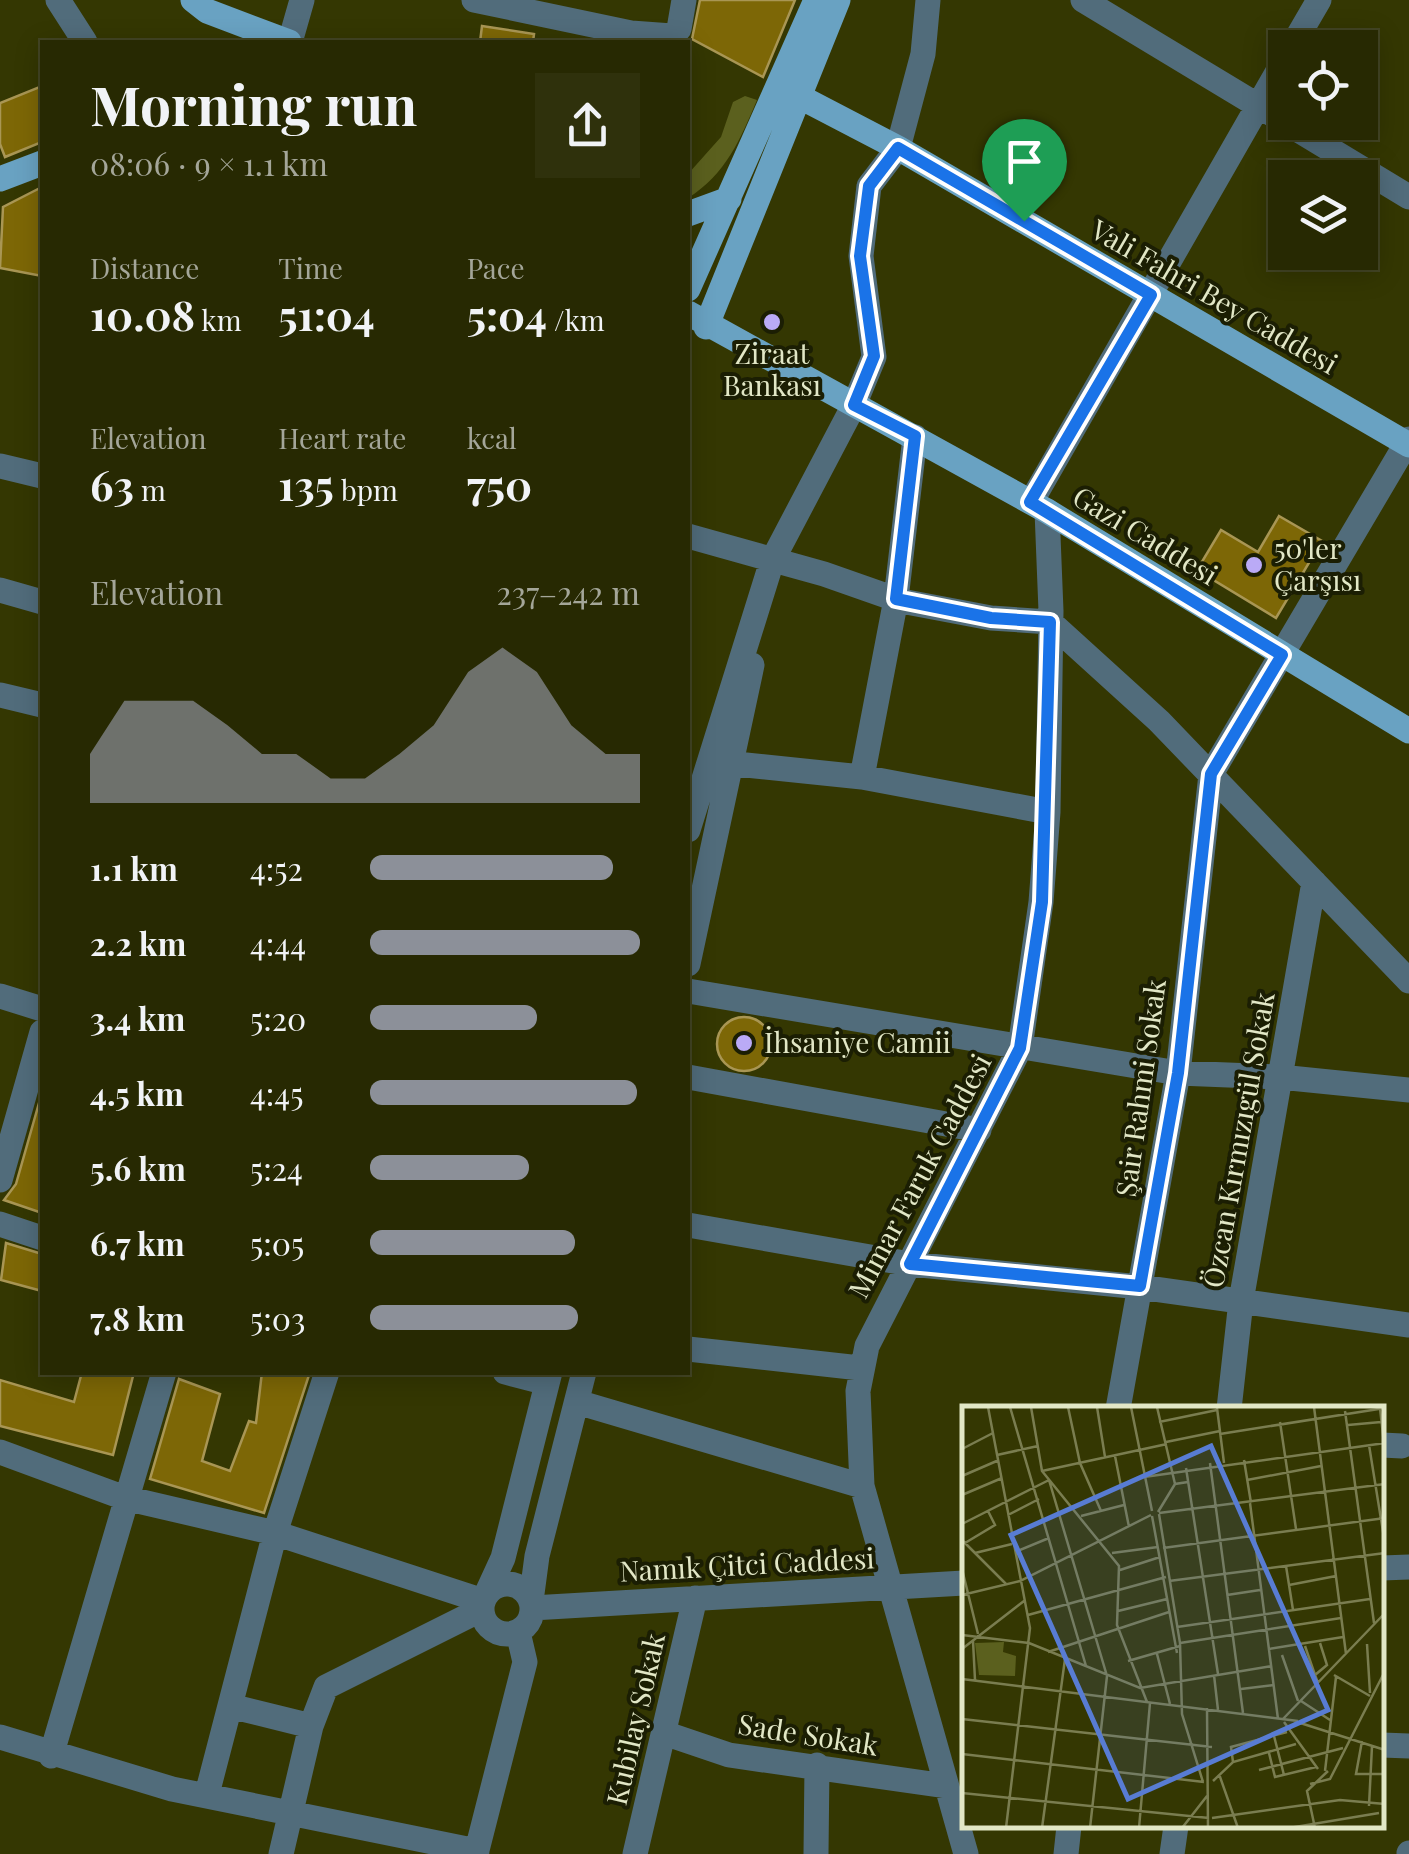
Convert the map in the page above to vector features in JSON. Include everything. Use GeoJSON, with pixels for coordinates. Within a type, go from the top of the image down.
{"type":"FeatureCollection","features":[{"type":"Feature","properties":{"kind":"main road"},"geometry":{"type":"LineString","coordinates":[[697,320],[788,90],[816,0]]}},
{"type":"Feature","properties":{"kind":"main road"},"geometry":{"type":"LineString","coordinates":[[690,284],[729,199],[838,0]]}},
{"type":"Feature","properties":{"kind":"main road"},"geometry":{"type":"LineString","coordinates":[[200,6],[285,40]]}},
{"type":"Feature","properties":{"kind":"main road"},"geometry":{"type":"LineString","coordinates":[[200,6],[257,40]]}},
{"type":"Feature","properties":{"kind":"main road","name":"Vali Fahri Bey Caddesi"},"geometry":{"type":"LineString","coordinates":[[788,90],[898,148],[1408,442]]}},
{"type":"Feature","properties":{"kind":"main road"},"geometry":{"type":"LineString","coordinates":[[0,179],[40,164]]}},
{"type":"Feature","properties":{"kind":"main road"},"geometry":{"type":"LineString","coordinates":[[690,213],[729,199]]}},
{"type":"Feature","properties":{"kind":"main road","name":"Gazi Caddesi"},"geometry":{"type":"LineString","coordinates":[[697,320],[1039,507],[1409,732]]}},
{"type":"Feature","properties":{"kind":"street"},"geometry":{"type":"LineString","coordinates":[[58,0],[85,40]]}},
{"type":"Feature","properties":{"kind":"street"},"geometry":{"type":"LineString","coordinates":[[291,40],[302,0]]}},
{"type":"Feature","properties":{"kind":"street"},"geometry":{"type":"LineString","coordinates":[[474,0],[662,36],[672,36],[678,29],[684,0]]}},
{"type":"Feature","properties":{"kind":"street"},"geometry":{"type":"LineString","coordinates":[[690,818],[698,772],[772,562],[854,405],[874,356],[860,256],[869,186],[898,148],[922,54],[928,0]]}},
{"type":"Feature","properties":{"kind":"street"},"geometry":{"type":"LineString","coordinates":[[1082,0],[1256,108],[1409,196]]}},
{"type":"Feature","properties":{"kind":"street"},"geometry":{"type":"LineString","coordinates":[[1302,30],[1319,0]]}},
{"type":"Feature","properties":{"kind":"street"},"geometry":{"type":"LineString","coordinates":[[1039,507],[1151,295],[1268,87]]}},
{"type":"Feature","properties":{"kind":"street"},"geometry":{"type":"LineString","coordinates":[[862,777],[896,599],[915,436]]}},
{"type":"Feature","properties":{"kind":"street"},"geometry":{"type":"LineString","coordinates":[[1211,774],[1408,442]]}},
{"type":"Feature","properties":{"kind":"street"},"geometry":{"type":"LineString","coordinates":[[0,466],[40,476]]}},
{"type":"Feature","properties":{"kind":"street","name":"Mimar Faruk Caddesi"},"geometry":{"type":"LineString","coordinates":[[966,1854],[894,1587],[862,1486],[860,1368],[874,1331],[1020,1048],[1042,902],[1048,812],[1050,622],[1039,507]]}},
{"type":"Feature","properties":{"kind":"street"},"geometry":{"type":"LineString","coordinates":[[690,537],[896,599],[991,618],[1050,622],[1211,774],[1409,981]]}},
{"type":"Feature","properties":{"kind":"street"},"geometry":{"type":"LineString","coordinates":[[690,955],[733,765],[772,562]]}},
{"type":"Feature","properties":{"kind":"street"},"geometry":{"type":"LineString","coordinates":[[0,590],[40,601]]}},
{"type":"Feature","properties":{"kind":"street"},"geometry":{"type":"LineString","coordinates":[[0,695],[40,705]]}},
{"type":"Feature","properties":{"kind":"street"},"geometry":{"type":"LineString","coordinates":[[698,772],[733,765],[862,777],[1048,812]]}},
{"type":"Feature","properties":{"kind":"street","name":"Şair Rahmi Sokak"},"geometry":{"type":"LineString","coordinates":[[1119,1406],[1178,1073],[1211,774]]}},
{"type":"Feature","properties":{"kind":"street","name":"Özcan Kırmızıgül Sokak"},"geometry":{"type":"LineString","coordinates":[[1228,1406],[1242,1301],[1314,882]]}},
{"type":"Feature","properties":{"kind":"street"},"geometry":{"type":"LineString","coordinates":[[690,991],[1178,1073],[1280,1077],[1409,1090]]}},
{"type":"Feature","properties":{"kind":"street"},"geometry":{"type":"LineString","coordinates":[[0,996],[40,1008]]}},
{"type":"Feature","properties":{"kind":"street"},"geometry":{"type":"LineString","coordinates":[[0,1180],[40,1039]]}},
{"type":"Feature","properties":{"kind":"street"},"geometry":{"type":"LineString","coordinates":[[690,1077],[979,1130]]}},
{"type":"Feature","properties":{"kind":"street"},"geometry":{"type":"LineString","coordinates":[[0,1224],[40,1237]]}},
{"type":"Feature","properties":{"kind":"street"},"geometry":{"type":"LineString","coordinates":[[690,1226],[910,1264],[1140,1286],[1409,1325]]}},
{"type":"Feature","properties":{"kind":"street"},"geometry":{"type":"LineString","coordinates":[[690,1349],[860,1368]]}},
{"type":"Feature","properties":{"kind":"street"},"geometry":{"type":"LineString","coordinates":[[51,1756],[163,1375]]}},
{"type":"Feature","properties":{"kind":"street"},"geometry":{"type":"LineString","coordinates":[[207,1794],[275,1533],[326,1375]]}},
{"type":"Feature","properties":{"kind":"street"},"geometry":{"type":"LineString","coordinates":[[549,1378],[503,1558],[483,1602],[485,1623],[496,1632],[518,1632],[529,1622],[537,1556],[583,1375]]}},
{"type":"Feature","properties":{"kind":"street"},"geometry":{"type":"LineString","coordinates":[[577,1402],[862,1486]]}},
{"type":"Feature","properties":{"kind":"street"},"geometry":{"type":"LineString","coordinates":[[0,1452],[125,1498],[275,1533],[483,1602]]}},
{"type":"Feature","properties":{"kind":"street"},"geometry":{"type":"LineString","coordinates":[[1384,1568],[1409,1567]]}},
{"type":"Feature","properties":{"kind":"street","name":"Namık Çitci Caddesi"},"geometry":{"type":"LineString","coordinates":[[532,1604],[962,1583]]}},
{"type":"Feature","properties":{"kind":"street"},"geometry":{"type":"LineString","coordinates":[[281,1854],[310,1726],[326,1686],[483,1602],[496,1586],[522,1588],[532,1604]]}},
{"type":"Feature","properties":{"kind":"street","name":"Kubilay Sokak"},"geometry":{"type":"LineString","coordinates":[[635,1854],[695,1598]]}},
{"type":"Feature","properties":{"kind":"street"},"geometry":{"type":"LineString","coordinates":[[0,1737],[51,1756],[288,1816],[476,1853],[525,1662],[518,1632]]}},
{"type":"Feature","properties":{"kind":"street"},"geometry":{"type":"LineString","coordinates":[[230,1706],[310,1726]]}},
{"type":"Feature","properties":{"kind":"street","name":"Sade Sokak"},"geometry":{"type":"LineString","coordinates":[[664,1733],[729,1755],[946,1786]]}},
{"type":"Feature","properties":{"kind":"street"},"geometry":{"type":"LineString","coordinates":[[1384,1745],[1409,1746]]}},
{"type":"Feature","properties":{"kind":"street"},"geometry":{"type":"LineString","coordinates":[[816,1854],[817,1765]]}},
{"type":"Feature","properties":{"kind":"street"},"geometry":{"type":"LineString","coordinates":[[1066,1854],[1068,1829]]}},
{"type":"Feature","properties":{"kind":"street"},"geometry":{"type":"LineString","coordinates":[[1172,1854],[1176,1829]]}},
{"type":"Feature","properties":{"kind":"green space"},"geometry":{"type":"Polygon","coordinates":[[[745,96],[757,100],[722,167],[690,197],[690,172],[721,137],[733,102],[745,96]]]}},
{"type":"Feature","properties":{"kind":"building"},"geometry":{"type":"Polygon","coordinates":[[[700,0],[795,0],[763,77],[692,39],[700,0]]]}},
{"type":"Feature","properties":{"kind":"building"},"geometry":{"type":"Polygon","coordinates":[[[482,26],[534,34],[533,40],[480,40],[482,26]]]}},
{"type":"Feature","properties":{"kind":"building"},"geometry":{"type":"Polygon","coordinates":[[[40,87],[40,143],[5,157],[0,144],[0,103],[40,87]]]}},
{"type":"Feature","properties":{"kind":"building"},"geometry":{"type":"Polygon","coordinates":[[[40,188],[40,276],[0,268],[3,207],[40,188]]]}},
{"type":"Feature","properties":{"kind":"building","name":"50'ler Çarşısı"},"geometry":{"type":"Polygon","coordinates":[[[1279,516],[1322,541],[1276,618],[1197,570],[1221,530],[1258,552],[1279,516]]]}},
{"type":"Feature","properties":{"kind":"building","name":"İhsaniye Camii"},"geometry":{"type":"Polygon","coordinates":[[[744,1017],[763,1025],[771,1044],[763,1063],[744,1071],[725,1063],[717,1044],[725,1025],[744,1017]]]}},
{"type":"Feature","properties":{"kind":"building"},"geometry":{"type":"Polygon","coordinates":[[[40,1100],[40,1212],[4,1200],[16,1184],[40,1100]]]}},
{"type":"Feature","properties":{"kind":"building"},"geometry":{"type":"Polygon","coordinates":[[[6,1243],[40,1253],[40,1290],[1,1280],[6,1243]]]}},
{"type":"Feature","properties":{"kind":"building"},"geometry":{"type":"Polygon","coordinates":[[[81,1375],[133,1375],[113,1455],[0,1426],[0,1380],[74,1402],[81,1375]]]}},
{"type":"Feature","properties":{"kind":"building"},"geometry":{"type":"Polygon","coordinates":[[[262,1375],[309,1375],[264,1513],[150,1479],[179,1379],[220,1394],[202,1461],[230,1471],[249,1421],[256,1423],[262,1375]]]}},
{"type":"Feature","properties":{"kind":"place","name":"Ziraat Bankası"},"geometry":{"type":"Point","coordinates":[772,322]}},
{"type":"Feature","properties":{"kind":"place","name":"50'ler Çarşısı"},"geometry":{"type":"Point","coordinates":[1254,565]}},
{"type":"Feature","properties":{"kind":"place","name":"İhsaniye Camii"},"geometry":{"type":"Point","coordinates":[744,1043]}},
{"type":"Feature","properties":{"kind":"route"},"geometry":{"type":"LineString","coordinates":[[898,148],[1024,221],[1151,295],[1030,502],[1282,655],[1211,774],[1178,1073],[1140,1286],[910,1264],[1020,1048],[1042,902],[1048,812],[1050,622],[991,618],[896,599],[915,436],[854,405],[874,356],[860,256],[869,186],[898,148]]}}]}
